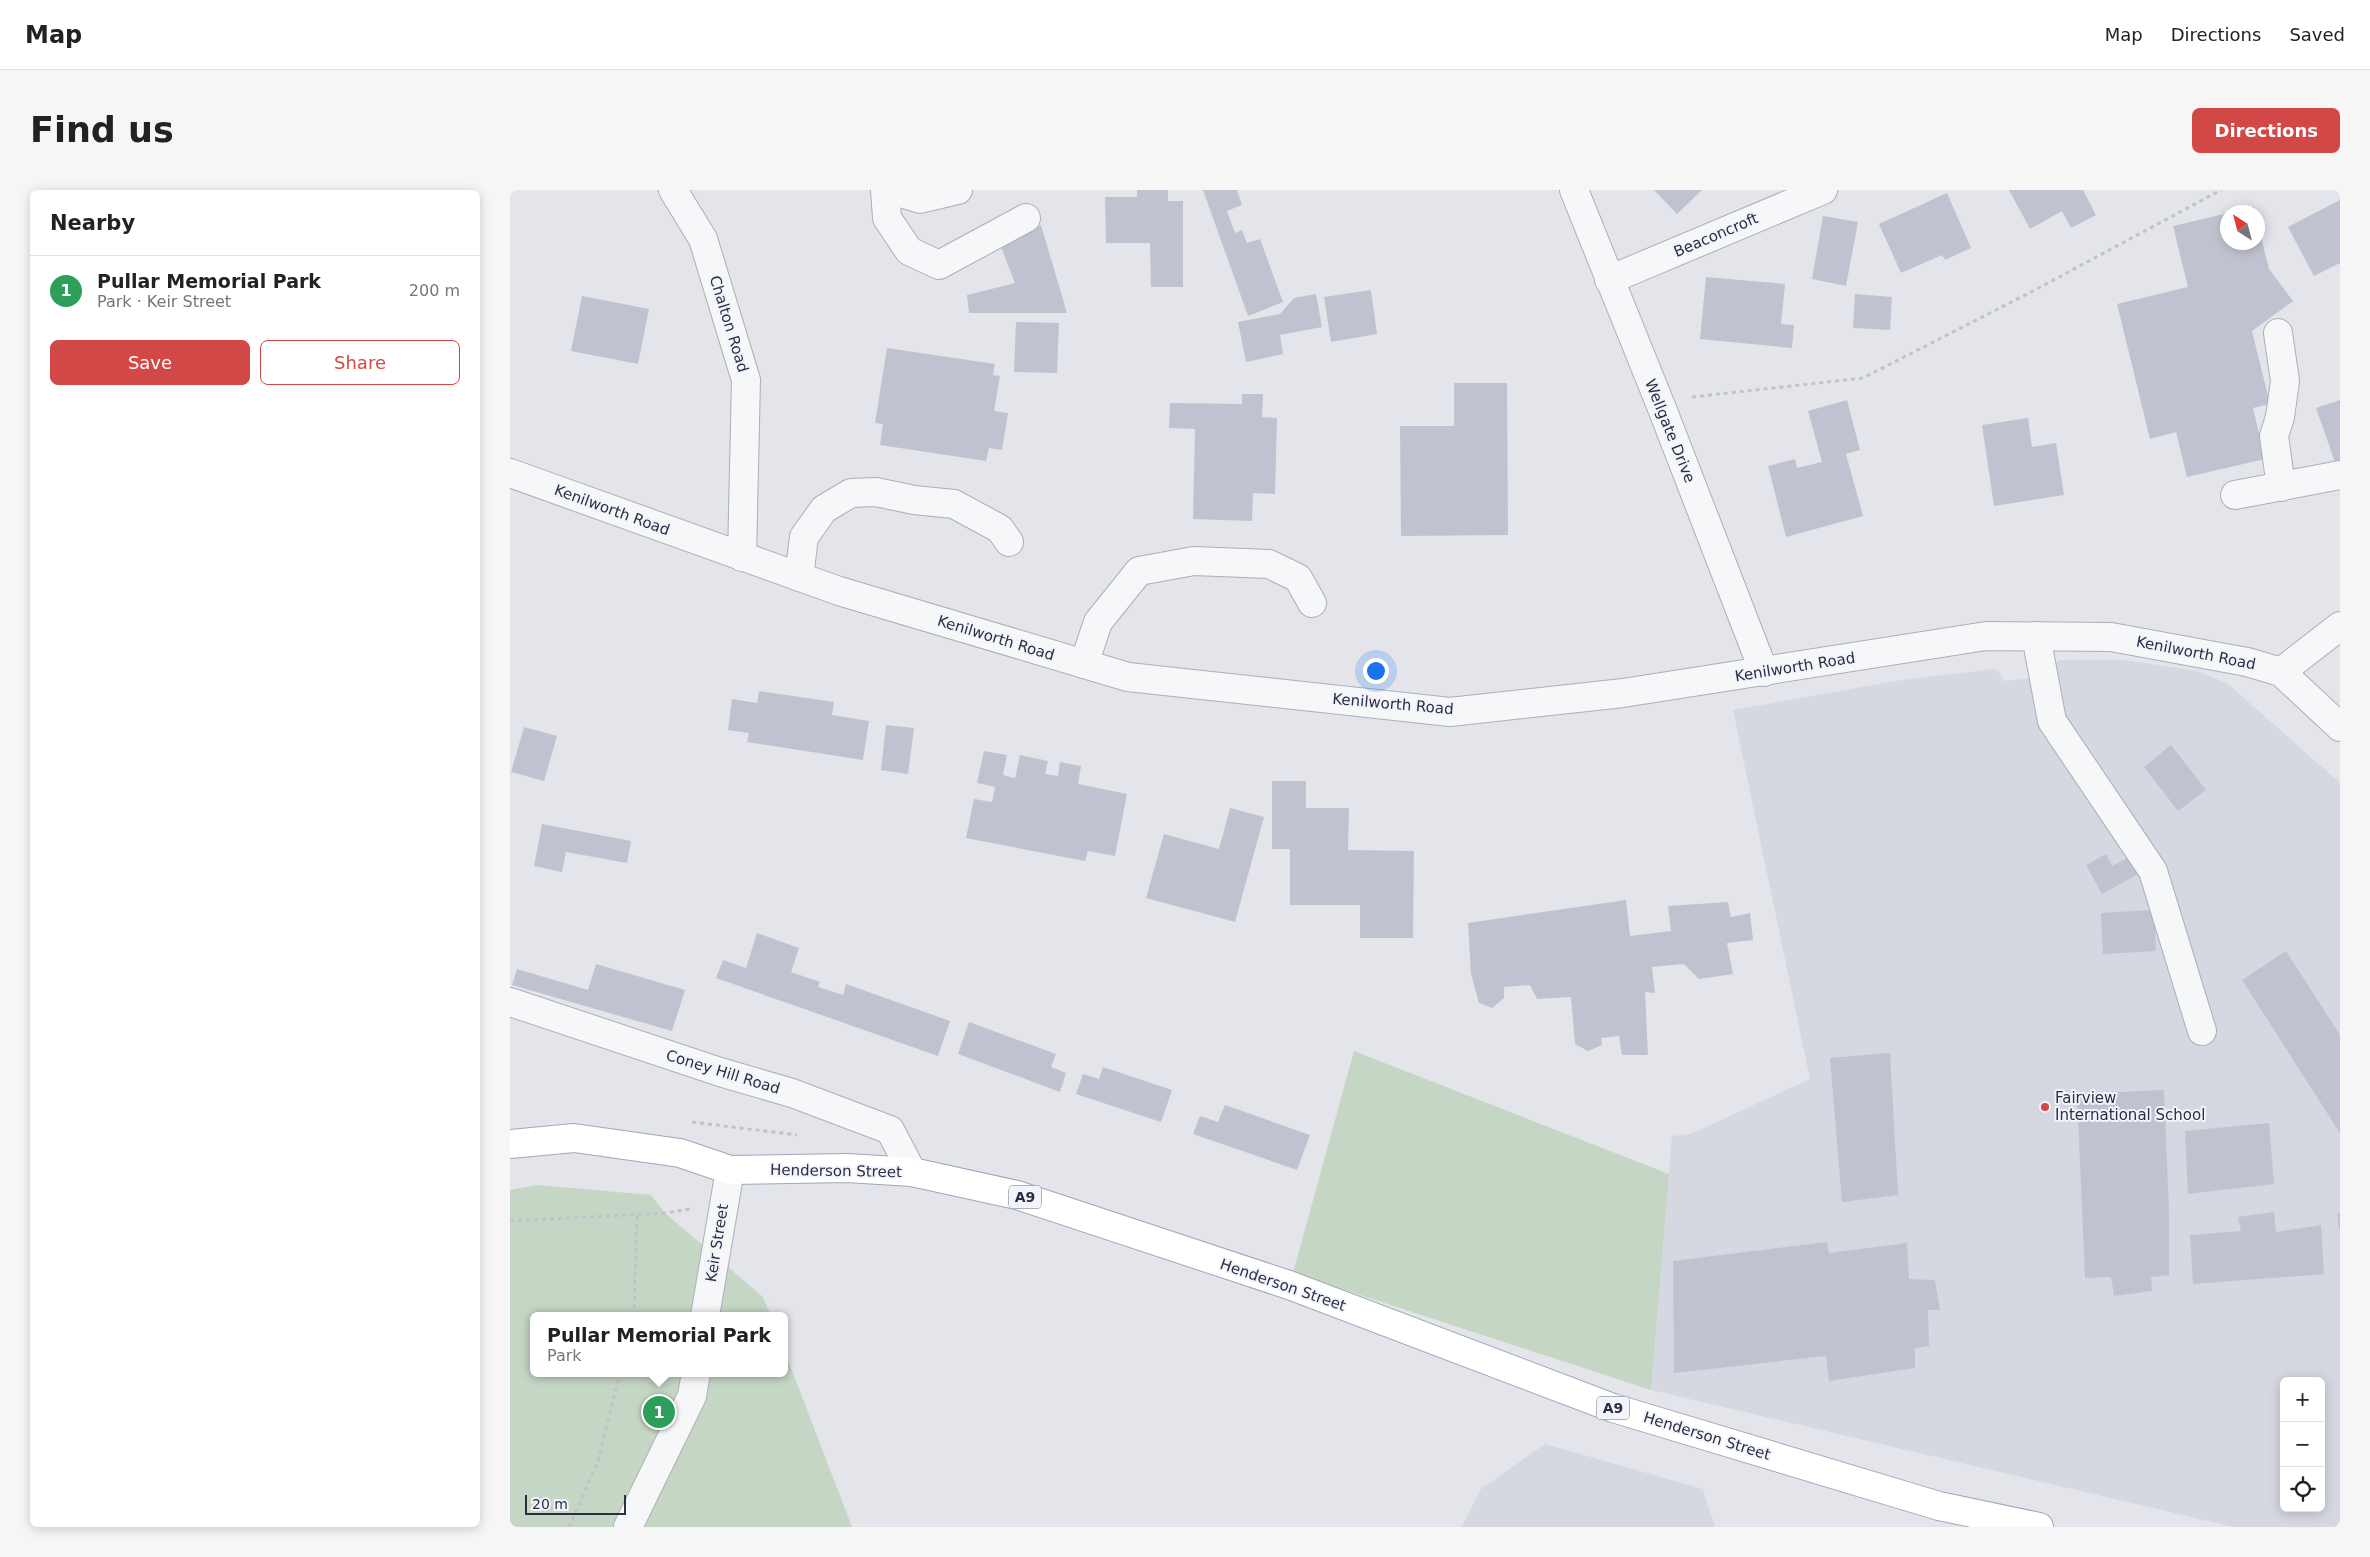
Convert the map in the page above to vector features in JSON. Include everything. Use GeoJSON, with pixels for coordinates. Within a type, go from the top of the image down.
{"type":"FeatureCollection","features":[{"type":"Feature","properties":{"kind":"main road","name":"Henderson Street"},"geometry":{"type":"LineString","coordinates":[[510,1144],[574,1138],[680,1153],[730,1170],[847,1168],[912,1172],[1017,1194],[1280,1282],[1613,1408],[1939,1506],[2039,1527]]}},
{"type":"Feature","properties":{"kind":"street","name":"Chalton Road"},"geometry":{"type":"LineString","coordinates":[[673,190],[703,239],[746,380],[742,557]]}},
{"type":"Feature","properties":{"kind":"street"},"geometry":{"type":"LineString","coordinates":[[885,190],[887,218],[909,252],[939,265],[1026,218]]}},
{"type":"Feature","properties":{"kind":"street"},"geometry":{"type":"LineString","coordinates":[[892,190],[920,199],[958,190]]}},
{"type":"Feature","properties":{"kind":"street","name":"Wellgate Drive"},"geometry":{"type":"LineString","coordinates":[[1574,190],[1663,411],[1764,672]]}},
{"type":"Feature","properties":{"kind":"street","name":"Beaconcroft"},"geometry":{"type":"LineString","coordinates":[[1609,280],[1823,190]]}},
{"type":"Feature","properties":{"kind":"street"},"geometry":{"type":"LineString","coordinates":[[2278,333],[2285,381],[2280,417],[2274,436],[2280,487]]}},
{"type":"Feature","properties":{"kind":"street","name":"Kenilworth Road"},"geometry":{"type":"LineString","coordinates":[[510,473],[839,591],[1128,677],[1450,712],[1623,694],[1986,636],[2111,636],[2247,662],[2281,672],[2340,727]]}},
{"type":"Feature","properties":{"kind":"street"},"geometry":{"type":"LineString","coordinates":[[2235,495],[2340,476]]}},
{"type":"Feature","properties":{"kind":"street"},"geometry":{"type":"LineString","coordinates":[[799,577],[804,537],[824,509],[852,493],[876,492],[914,500],[954,504],[1000,529],[1009,542]]}},
{"type":"Feature","properties":{"kind":"street"},"geometry":{"type":"LineString","coordinates":[[1084,664],[1098,622],[1139,571],[1194,561],[1270,564],[1298,578],[1312,603]]}},
{"type":"Feature","properties":{"kind":"street"},"geometry":{"type":"LineString","coordinates":[[2281,672],[2340,626]]}},
{"type":"Feature","properties":{"kind":"street"},"geometry":{"type":"LineString","coordinates":[[2036,636],[2052,721],[2153,871],[2202,1031]]}},
{"type":"Feature","properties":{"kind":"street","name":"Coney Hill Road"},"geometry":{"type":"LineString","coordinates":[[510,1002],[720,1072],[792,1093],[890,1130],[912,1172]]}},
{"type":"Feature","properties":{"kind":"street","name":"Keir Street"},"geometry":{"type":"LineString","coordinates":[[706,1312],[730,1170]]}},
{"type":"Feature","properties":{"kind":"street"},"geometry":{"type":"LineString","coordinates":[[628,1527],[692,1396],[695,1377]]}},
{"type":"Feature","properties":{"kind":"path"},"geometry":{"type":"LineString","coordinates":[[1663,411],[1694,396],[1863,378],[2033,291],[2221,190]]}},
{"type":"Feature","properties":{"kind":"path"},"geometry":{"type":"LineString","coordinates":[[510,1221],[665,1213],[724,1204]]}},
{"type":"Feature","properties":{"kind":"path"},"geometry":{"type":"LineString","coordinates":[[634,1312],[637,1214]]}},
{"type":"Feature","properties":{"kind":"path"},"geometry":{"type":"LineString","coordinates":[[569,1527],[598,1461],[619,1377]]}},
{"type":"Feature","properties":{"kind":"shaded area","name":"Fairview International School"},"geometry":{"type":"Polygon","coordinates":[[[2059,660],[2124,660],[2197,671],[2228,684],[2340,783],[2340,1527],[2234,1527],[1651,1390],[1672,1136],[1691,1134],[1810,1079],[1733,710],[1902,680],[1995,669],[2004,681],[2045,677],[2051,667],[2059,660]]]}},
{"type":"Feature","properties":{"kind":"shaded area"},"geometry":{"type":"Polygon","coordinates":[[[1545,1444],[1703,1489],[1715,1527],[1462,1527],[1481,1489],[1545,1444]]]}},
{"type":"Feature","properties":{"kind":"green space"},"geometry":{"type":"Polygon","coordinates":[[[1354,1051],[1669,1174],[1651,1390],[1293,1273],[1354,1051]]]}},
{"type":"Feature","properties":{"kind":"green space"},"geometry":{"type":"Polygon","coordinates":[[[537,1185],[651,1195],[665,1213],[763,1297],[769,1312],[530,1312],[530,1377],[788,1377],[788,1360],[852,1527],[510,1527],[510,1190],[537,1185]]]}},
{"type":"Feature","properties":{"kind":"building"},"geometry":{"type":"Polygon","coordinates":[[[1137,190],[1168,190],[1168,201],[1183,201],[1183,287],[1151,287],[1150,243],[1106,243],[1105,197],[1137,197],[1137,190]]]}},
{"type":"Feature","properties":{"kind":"building"},"geometry":{"type":"Polygon","coordinates":[[[1203,190],[1237,190],[1242,205],[1227,211],[1235,233],[1242,230],[1247,243],[1260,239],[1283,302],[1248,316],[1203,190]]]}},
{"type":"Feature","properties":{"kind":"building"},"geometry":{"type":"Polygon","coordinates":[[[1654,190],[1702,190],[1677,214],[1654,190]]]}},
{"type":"Feature","properties":{"kind":"building"},"geometry":{"type":"Polygon","coordinates":[[[2009,190],[2083,190],[2096,215],[2071,228],[2062,211],[2030,229],[2009,190]]]}},
{"type":"Feature","properties":{"kind":"building"},"geometry":{"type":"Polygon","coordinates":[[[1947,193],[1971,248],[1945,260],[1942,255],[1901,273],[1879,224],[1947,193]]]}},
{"type":"Feature","properties":{"kind":"building"},"geometry":{"type":"Polygon","coordinates":[[[2340,200],[2340,263],[2314,276],[2288,227],[2340,200]]]}},
{"type":"Feature","properties":{"kind":"building"},"geometry":{"type":"Polygon","coordinates":[[[2220,215],[2220,250],[2264,250],[2269,269],[2293,301],[2252,331],[2270,404],[2253,408],[2265,459],[2187,477],[2176,432],[2150,439],[2117,304],[2188,287],[2173,226],[2220,215]]]}},
{"type":"Feature","properties":{"kind":"building"},"geometry":{"type":"Polygon","coordinates":[[[1823,216],[1858,222],[1846,286],[1812,279],[1823,216]]]}},
{"type":"Feature","properties":{"kind":"building"},"geometry":{"type":"Polygon","coordinates":[[[1041,225],[1067,313],[969,313],[967,295],[1015,283],[999,242],[1041,225]]]}},
{"type":"Feature","properties":{"kind":"building"},"geometry":{"type":"Polygon","coordinates":[[[1706,277],[1785,284],[1781,324],[1794,325],[1792,348],[1700,339],[1706,277]]]}},
{"type":"Feature","properties":{"kind":"building"},"geometry":{"type":"Polygon","coordinates":[[[1371,290],[1377,334],[1331,342],[1324,297],[1371,290]]]}},
{"type":"Feature","properties":{"kind":"building"},"geometry":{"type":"Polygon","coordinates":[[[1316,294],[1322,327],[1280,335],[1283,354],[1246,362],[1238,322],[1280,314],[1294,298],[1316,294]]]}},
{"type":"Feature","properties":{"kind":"building"},"geometry":{"type":"Polygon","coordinates":[[[1855,294],[1892,297],[1890,330],[1853,328],[1855,294]]]}},
{"type":"Feature","properties":{"kind":"building"},"geometry":{"type":"Polygon","coordinates":[[[582,296],[649,309],[638,364],[571,351],[582,296]]]}},
{"type":"Feature","properties":{"kind":"building"},"geometry":{"type":"Polygon","coordinates":[[[1016,322],[1059,323],[1057,373],[1014,372],[1016,322]]]}},
{"type":"Feature","properties":{"kind":"building"},"geometry":{"type":"Polygon","coordinates":[[[887,348],[995,364],[993,375],[1000,376],[994,411],[1008,413],[1002,450],[989,448],[986,461],[880,445],[883,424],[875,423],[887,348]]]}},
{"type":"Feature","properties":{"kind":"building"},"geometry":{"type":"Polygon","coordinates":[[[1454,383],[1507,383],[1508,535],[1401,536],[1400,426],[1454,426],[1454,383]]]}},
{"type":"Feature","properties":{"kind":"building"},"geometry":{"type":"Polygon","coordinates":[[[1242,394],[1263,394],[1262,417],[1277,418],[1275,494],[1253,493],[1252,521],[1193,519],[1195,429],[1169,428],[1170,403],[1242,404],[1242,394]]]}},
{"type":"Feature","properties":{"kind":"building"},"geometry":{"type":"Polygon","coordinates":[[[1847,400],[1860,450],[1846,454],[1863,516],[1786,537],[1768,466],[1795,459],[1797,468],[1822,462],[1808,411],[1847,400]]]}},
{"type":"Feature","properties":{"kind":"building"},"geometry":{"type":"Polygon","coordinates":[[[2340,400],[2340,464],[2336,465],[2316,408],[2340,400]]]}},
{"type":"Feature","properties":{"kind":"building"},"geometry":{"type":"Polygon","coordinates":[[[2028,418],[2032,447],[2056,443],[2064,495],[1994,506],[1982,425],[2028,418]]]}},
{"type":"Feature","properties":{"kind":"building"},"geometry":{"type":"Polygon","coordinates":[[[759,691],[834,702],[832,715],[869,721],[863,760],[747,742],[749,733],[728,730],[732,699],[757,703],[759,691]]]}},
{"type":"Feature","properties":{"kind":"building"},"geometry":{"type":"Polygon","coordinates":[[[886,725],[914,728],[908,774],[881,770],[886,725]]]}},
{"type":"Feature","properties":{"kind":"building"},"geometry":{"type":"Polygon","coordinates":[[[524,727],[557,736],[544,781],[511,772],[524,727]]]}},
{"type":"Feature","properties":{"kind":"building"},"geometry":{"type":"Polygon","coordinates":[[[2171,745],[2206,790],[2178,811],[2144,767],[2171,745]]]}},
{"type":"Feature","properties":{"kind":"building"},"geometry":{"type":"Polygon","coordinates":[[[984,751],[1007,755],[1003,775],[1015,778],[1020,755],[1048,761],[1045,774],[1058,776],[1060,762],[1081,766],[1078,784],[1127,794],[1115,856],[1088,851],[1085,861],[966,838],[974,799],[992,802],[995,787],[977,783],[984,751]]]}},
{"type":"Feature","properties":{"kind":"building"},"geometry":{"type":"Polygon","coordinates":[[[1272,781],[1306,781],[1306,808],[1349,808],[1348,850],[1414,851],[1413,938],[1360,938],[1360,905],[1290,905],[1290,849],[1272,849],[1272,781]]]}},
{"type":"Feature","properties":{"kind":"building"},"geometry":{"type":"Polygon","coordinates":[[[1230,808],[1264,817],[1235,922],[1146,898],[1164,834],[1219,849],[1230,808]]]}},
{"type":"Feature","properties":{"kind":"building"},"geometry":{"type":"Polygon","coordinates":[[[542,824],[631,841],[627,863],[566,852],[562,872],[534,866],[542,824]]]}},
{"type":"Feature","properties":{"kind":"building"},"geometry":{"type":"Polygon","coordinates":[[[2106,854],[2112,866],[2133,855],[2142,872],[2102,894],[2086,865],[2106,854]]]}},
{"type":"Feature","properties":{"kind":"building"},"geometry":{"type":"Polygon","coordinates":[[[1626,900],[1630,936],[1671,931],[1668,906],[1728,902],[1731,917],[1750,913],[1753,940],[1727,943],[1733,974],[1699,979],[1684,964],[1652,967],[1655,993],[1645,992],[1648,1055],[1622,1055],[1619,1036],[1601,1038],[1602,1045],[1588,1051],[1575,1044],[1571,997],[1537,999],[1530,985],[1504,987],[1504,998],[1492,1008],[1479,1003],[1471,974],[1468,923],[1626,900]]]}},
{"type":"Feature","properties":{"kind":"building"},"geometry":{"type":"Polygon","coordinates":[[[2154,910],[2156,951],[2103,954],[2101,913],[2154,910]]]}},
{"type":"Feature","properties":{"kind":"building"},"geometry":{"type":"Polygon","coordinates":[[[757,933],[799,948],[791,972],[820,982],[818,987],[843,995],[846,984],[950,1021],[938,1056],[716,978],[723,960],[746,968],[757,933]]]}},
{"type":"Feature","properties":{"kind":"building"},"geometry":{"type":"Polygon","coordinates":[[[2286,951],[2340,1035],[2340,1133],[2242,980],[2286,951]]]}},
{"type":"Feature","properties":{"kind":"building"},"geometry":{"type":"Polygon","coordinates":[[[596,964],[685,990],[672,1031],[512,985],[517,969],[588,990],[596,964]]]}},
{"type":"Feature","properties":{"kind":"building"},"geometry":{"type":"Polygon","coordinates":[[[969,1022],[1056,1054],[1051,1067],[1066,1073],[1060,1092],[958,1054],[969,1022]]]}},
{"type":"Feature","properties":{"kind":"building"},"geometry":{"type":"Polygon","coordinates":[[[1890,1053],[1898,1195],[1842,1202],[1830,1058],[1890,1053]]]}},
{"type":"Feature","properties":{"kind":"building"},"geometry":{"type":"Polygon","coordinates":[[[1103,1067],[1172,1090],[1161,1122],[1076,1094],[1083,1074],[1099,1079],[1103,1067]]]}},
{"type":"Feature","properties":{"kind":"building"},"geometry":{"type":"Polygon","coordinates":[[[2164,1090],[2169,1211],[2169,1275],[2151,1277],[2152,1291],[2114,1296],[2111,1277],[2085,1278],[2077,1094],[2164,1090]]]}},
{"type":"Feature","properties":{"kind":"building"},"geometry":{"type":"Polygon","coordinates":[[[1225,1105],[1310,1135],[1297,1170],[1193,1134],[1200,1116],[1218,1122],[1225,1105]]]}},
{"type":"Feature","properties":{"kind":"building"},"geometry":{"type":"Polygon","coordinates":[[[2269,1123],[2274,1184],[2188,1194],[2185,1131],[2269,1123]]]}},
{"type":"Feature","properties":{"kind":"building"},"geometry":{"type":"Polygon","coordinates":[[[2274,1212],[2276,1232],[2321,1225],[2324,1274],[2193,1284],[2190,1235],[2241,1231],[2238,1217],[2274,1212]]]}},
{"type":"Feature","properties":{"kind":"building"},"geometry":{"type":"Polygon","coordinates":[[[2337,1213],[2340,1213],[2340,1229],[2339,1229],[2337,1213]]]}},
{"type":"Feature","properties":{"kind":"building"},"geometry":{"type":"Polygon","coordinates":[[[1827,1242],[1829,1253],[1907,1243],[1909,1279],[1935,1280],[1940,1310],[1928,1310],[1929,1346],[1915,1348],[1915,1368],[1829,1381],[1826,1356],[1674,1373],[1673,1261],[1827,1242]]]}},
{"type":"Feature","properties":{"kind":"place","name":"Fairview International School"},"geometry":{"type":"Point","coordinates":[2045,1107]}},
{"type":"Feature","properties":{"kind":"place","name":"Pullar Memorial Park"},"geometry":{"type":"Point","coordinates":[659,1412]}}]}
